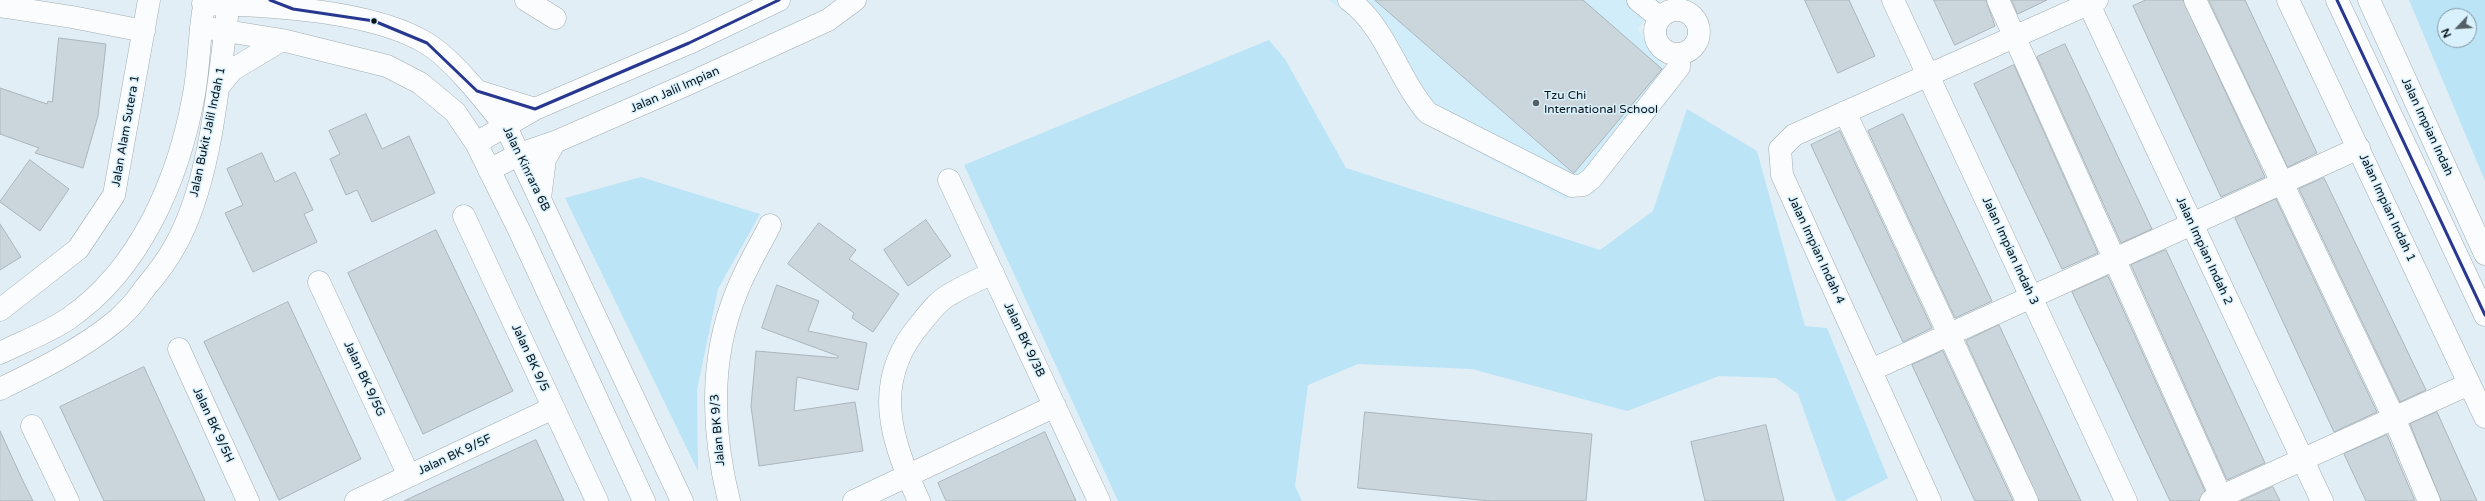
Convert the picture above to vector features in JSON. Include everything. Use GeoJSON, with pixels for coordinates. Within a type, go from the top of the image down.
{"type":"FeatureCollection","features":[{"type":"Feature","properties":{"kind":"street","name":"Jalan Alam Sutera 1"},"geometry":{"type":"LineString","coordinates":[[0,310],[78,249],[114,195],[144,32],[148,0]]}},
{"type":"Feature","properties":{"kind":"street"},"geometry":{"type":"LineString","coordinates":[[270,0],[293,9]]}},
{"type":"Feature","properties":{"kind":"street"},"geometry":{"type":"LineString","coordinates":[[526,0],[555,18]]}},
{"type":"Feature","properties":{"kind":"street"},"geometry":{"type":"LineString","coordinates":[[476,143],[535,109],[689,43],[779,0]]}},
{"type":"Feature","properties":{"kind":"street","name":"Jalan Jalil Impian"},"geometry":{"type":"LineString","coordinates":[[489,170],[520,154],[554,142],[828,20],[855,0]]}},
{"type":"Feature","properties":{"kind":"street"},"geometry":{"type":"LineString","coordinates":[[1349,0],[1362,10],[1377,28],[1415,98],[1428,113],[1572,186],[1583,185],[1592,178],[1679,68],[1679,54]]}},
{"type":"Feature","properties":{"kind":"street"},"geometry":{"type":"LineString","coordinates":[[1638,0],[1660,18]]}},
{"type":"Feature","properties":{"kind":"street","name":"Jalan Impian Indah 3"},"geometry":{"type":"LineString","coordinates":[[1893,0],[2126,501]]}},
{"type":"Feature","properties":{"kind":"street"},"geometry":{"type":"LineString","coordinates":[[1998,0],[2218,500],[2469,384]]}},
{"type":"Feature","properties":{"kind":"street"},"geometry":{"type":"LineString","coordinates":[[2195,0],[2280,184],[2394,418],[2429,501]]}},
{"type":"Feature","properties":{"kind":"street","name":"Jalan Impian Indah 1"},"geometry":{"type":"LineString","coordinates":[[2288,0],[2485,417]]}},
{"type":"Feature","properties":{"kind":"street"},"geometry":{"type":"LineString","coordinates":[[2337,0],[2485,315]]}},
{"type":"Feature","properties":{"kind":"street","name":"Jalan Impian Indah"},"geometry":{"type":"LineString","coordinates":[[2369,0],[2485,254]]}},
{"type":"Feature","properties":{"kind":"street","name":"Jalan Impian Indah 4"},"geometry":{"type":"LineString","coordinates":[[1928,500],[1871,370],[1782,176],[1780,149],[1794,135],[2015,37],[2091,1]]}},
{"type":"Feature","properties":{"kind":"street","name":"Jalan Impian Indah 2"},"geometry":{"type":"LineString","coordinates":[[2091,1],[2192,224],[2322,501]]}},
{"type":"Feature","properties":{"kind":"street","name":"Jalan Kinrara 6B"},"geometry":{"type":"LineString","coordinates":[[204,2],[229,2],[293,9],[374,22],[427,43],[477,91],[506,127],[520,154],[682,501]]}},
{"type":"Feature","properties":{"kind":"street","name":"Jalan Bukit Jalil Indah 1"},"geometry":{"type":"LineString","coordinates":[[0,353],[67,319],[91,300],[114,276],[138,244],[168,185],[180,152],[194,93],[204,2]]}},
{"type":"Feature","properties":{"kind":"street","name":"Jalan Bukit Jalil Indah 1"},"geometry":{"type":"LineString","coordinates":[[0,389],[79,348],[114,323],[160,270],[176,246],[190,213],[204,162],[219,86],[229,2]]}},
{"type":"Feature","properties":{"kind":"street"},"geometry":{"type":"LineString","coordinates":[[0,6],[72,17],[144,32]]}},
{"type":"Feature","properties":{"kind":"street"},"geometry":{"type":"LineString","coordinates":[[1688,6],[1698,23],[1699,37],[1692,48],[1679,54],[1665,50],[1656,39],[1656,25],[1664,14],[1688,6]]}},
{"type":"Feature","properties":{"kind":"street"},"geometry":{"type":"LineString","coordinates":[[201,27],[282,40],[387,66],[405,74],[445,101],[455,112],[476,143],[644,501]]}},
{"type":"Feature","properties":{"kind":"street"},"geometry":{"type":"LineString","coordinates":[[219,86],[238,65],[282,40]]}},
{"type":"Feature","properties":{"kind":"street"},"geometry":{"type":"LineString","coordinates":[[477,91],[535,109]]}},
{"type":"Feature","properties":{"kind":"street"},"geometry":{"type":"LineString","coordinates":[[1846,112],[2027,501]]}},
{"type":"Feature","properties":{"kind":"street"},"geometry":{"type":"LineString","coordinates":[[540,198],[545,159],[554,142]]}},
{"type":"Feature","properties":{"kind":"street"},"geometry":{"type":"LineString","coordinates":[[1871,370],[2359,148]]}},
{"type":"Feature","properties":{"kind":"street","name":"Jalan BK 9/3B"},"geometry":{"type":"LineString","coordinates":[[949,180],[1099,501]]}},
{"type":"Feature","properties":{"kind":"street","name":"Jalan BK 9/5"},"geometry":{"type":"LineString","coordinates":[[464,216],[597,501]]}},
{"type":"Feature","properties":{"kind":"street","name":"Jalan BK 9/3"},"geometry":{"type":"LineString","coordinates":[[729,501],[720,464],[714,391],[721,347],[736,291],[770,225]]}},
{"type":"Feature","properties":{"kind":"street"},"geometry":{"type":"LineString","coordinates":[[919,501],[897,452],[889,401],[892,372],[903,345],[931,311],[948,295],[993,274]]}},
{"type":"Feature","properties":{"kind":"street","name":"Jalan BK 9/5G"},"geometry":{"type":"LineString","coordinates":[[319,282],[410,476]]}},
{"type":"Feature","properties":{"kind":"street","name":"Jalan BK 9/5H"},"geometry":{"type":"LineString","coordinates":[[179,349],[248,501]]}},
{"type":"Feature","properties":{"kind":"street"},"geometry":{"type":"LineString","coordinates":[[854,501],[1055,406]]}},
{"type":"Feature","properties":{"kind":"street","name":"Jalan BK 9/5F"},"geometry":{"type":"LineString","coordinates":[[356,501],[553,408]]}},
{"type":"Feature","properties":{"kind":"street"},"geometry":{"type":"LineString","coordinates":[[32,426],[68,501]]}},
{"type":"Feature","properties":{"kind":"shaded area","name":"Tzu Chi International School"},"geometry":{"type":"Polygon","coordinates":[[[1328,0],[1659,0],[1638,29],[1678,88],[1594,193],[1565,199],[1415,118],[1359,22],[1328,0]]]}},
{"type":"Feature","properties":{"kind":"shaded area"},"geometry":{"type":"Polygon","coordinates":[[[2409,0],[2485,0],[2485,181],[2409,0]]]}},
{"type":"Feature","properties":{"kind":"shaded area"},"geometry":{"type":"Polygon","coordinates":[[[1269,40],[1285,59],[1346,168],[1600,250],[1653,211],[1687,109],[1757,151],[1805,326],[1827,328],[1888,478],[1844,501],[1836,501],[1798,394],[1776,378],[1719,376],[1627,411],[1472,369],[1358,364],[1308,385],[1295,486],[1302,501],[1118,501],[964,165],[1269,40]]]}},
{"type":"Feature","properties":{"kind":"shaded area"},"geometry":{"type":"Polygon","coordinates":[[[641,177],[760,214],[718,289],[697,390],[698,471],[565,198],[641,177]]]}},
{"type":"Feature","properties":{"kind":"building"},"geometry":{"type":"Polygon","coordinates":[[[1375,0],[1583,0],[1662,69],[1574,173],[1375,0]]]}},
{"type":"Feature","properties":{"kind":"building"},"geometry":{"type":"Polygon","coordinates":[[[1805,0],[1849,0],[1875,56],[1838,73],[1805,0]]]}},
{"type":"Feature","properties":{"kind":"building"},"geometry":{"type":"Polygon","coordinates":[[[1934,0],[1986,0],[1995,26],[1955,45],[1934,0]]]}},
{"type":"Feature","properties":{"kind":"building"},"geometry":{"type":"Polygon","coordinates":[[[2012,0],[2047,0],[2018,14],[2012,0]]]}},
{"type":"Feature","properties":{"kind":"building"},"geometry":{"type":"Polygon","coordinates":[[[2146,0],[2183,0],[2265,177],[2221,197],[2133,6],[2146,0]]]}},
{"type":"Feature","properties":{"kind":"building"},"geometry":{"type":"Polygon","coordinates":[[[2209,0],[2245,0],[2317,153],[2288,167],[2209,0]]]}},
{"type":"Feature","properties":{"kind":"building"},"geometry":{"type":"Polygon","coordinates":[[[59,38],[106,44],[98,116],[83,168],[35,153],[39,148],[0,134],[0,88],[47,104],[48,101],[52,102],[59,38]]]}},
{"type":"Feature","properties":{"kind":"building"},"geometry":{"type":"Polygon","coordinates":[[[2065,44],[2152,229],[2121,243],[2037,57],[2065,44]]]}},
{"type":"Feature","properties":{"kind":"building"},"geometry":{"type":"Polygon","coordinates":[[[2014,65],[2098,253],[2062,269],[1974,84],[2014,65]]]}},
{"type":"Feature","properties":{"kind":"building"},"geometry":{"type":"Polygon","coordinates":[[[366,114],[382,149],[409,136],[435,193],[372,222],[357,190],[346,195],[330,159],[340,154],[329,131],[366,114]]]}},
{"type":"Feature","properties":{"kind":"building"},"geometry":{"type":"Polygon","coordinates":[[[1903,114],[1992,301],[1955,318],[1868,131],[1903,114]]]}},
{"type":"Feature","properties":{"kind":"building"},"geometry":{"type":"Polygon","coordinates":[[[1840,131],[1932,328],[1903,342],[1811,145],[1840,131]]]}},
{"type":"Feature","properties":{"kind":"building"},"geometry":{"type":"Polygon","coordinates":[[[262,153],[275,182],[295,172],[313,210],[304,214],[317,242],[253,272],[225,213],[243,205],[227,169],[262,153]]]}},
{"type":"Feature","properties":{"kind":"building"},"geometry":{"type":"Polygon","coordinates":[[[30,160],[69,189],[40,231],[0,202],[30,160]]]}},
{"type":"Feature","properties":{"kind":"building"},"geometry":{"type":"Polygon","coordinates":[[[2324,178],[2426,390],[2400,402],[2299,189],[2324,178]]]}},
{"type":"Feature","properties":{"kind":"building"},"geometry":{"type":"Polygon","coordinates":[[[2276,199],[2377,412],[2334,432],[2235,218],[2276,199]]]}},
{"type":"Feature","properties":{"kind":"building"},"geometry":{"type":"Polygon","coordinates":[[[926,220],[951,256],[908,286],[884,250],[926,220]]]}},
{"type":"Feature","properties":{"kind":"building"},"geometry":{"type":"Polygon","coordinates":[[[819,223],[856,250],[849,259],[899,294],[873,332],[852,318],[854,313],[788,264],[819,223]]]}},
{"type":"Feature","properties":{"kind":"building"},"geometry":{"type":"Polygon","coordinates":[[[0,224],[21,257],[0,270],[0,224]]]}},
{"type":"Feature","properties":{"kind":"building"},"geometry":{"type":"Polygon","coordinates":[[[436,230],[513,391],[423,434],[348,273],[436,230]]]}},
{"type":"Feature","properties":{"kind":"building"},"geometry":{"type":"Polygon","coordinates":[[[2166,250],[2265,463],[2227,480],[2131,265],[2166,250]]]}},
{"type":"Feature","properties":{"kind":"building"},"geometry":{"type":"Polygon","coordinates":[[[2108,276],[2205,491],[2199,501],[2170,501],[2072,292],[2108,276]]]}},
{"type":"Feature","properties":{"kind":"building"},"geometry":{"type":"Polygon","coordinates":[[[777,285],[819,301],[808,331],[867,343],[858,390],[797,377],[794,411],[855,402],[863,451],[759,466],[751,406],[756,351],[838,358],[838,356],[762,328],[777,285]]]}},
{"type":"Feature","properties":{"kind":"building"},"geometry":{"type":"Polygon","coordinates":[[[288,302],[361,459],[279,500],[204,342],[288,302]]]}},
{"type":"Feature","properties":{"kind":"building"},"geometry":{"type":"Polygon","coordinates":[[[1999,325],[2081,501],[2039,501],[1966,341],[1999,325]]]}},
{"type":"Feature","properties":{"kind":"building"},"geometry":{"type":"Polygon","coordinates":[[[1943,351],[2013,501],[1975,501],[1912,365],[1943,351]]]}},
{"type":"Feature","properties":{"kind":"building"},"geometry":{"type":"Polygon","coordinates":[[[144,367],[205,501],[104,501],[60,407],[144,367]]]}},
{"type":"Feature","properties":{"kind":"building"},"geometry":{"type":"Polygon","coordinates":[[[1365,412],[1592,434],[1586,501],[1490,501],[1358,488],[1365,412]]]}},
{"type":"Feature","properties":{"kind":"building"},"geometry":{"type":"Polygon","coordinates":[[[2437,412],[2477,501],[2441,501],[2410,424],[2437,412]]]}},
{"type":"Feature","properties":{"kind":"building"},"geometry":{"type":"Polygon","coordinates":[[[1766,425],[1784,501],[1705,501],[1691,442],[1766,425]]]}},
{"type":"Feature","properties":{"kind":"building"},"geometry":{"type":"Polygon","coordinates":[[[0,431],[23,481],[33,501],[0,501],[0,431]]]}},
{"type":"Feature","properties":{"kind":"building"},"geometry":{"type":"Polygon","coordinates":[[[1045,432],[1076,501],[946,501],[938,483],[1045,432]]]}},
{"type":"Feature","properties":{"kind":"building"},"geometry":{"type":"Polygon","coordinates":[[[2387,435],[2415,501],[2366,501],[2344,454],[2387,435]]]}},
{"type":"Feature","properties":{"kind":"building"},"geometry":{"type":"Polygon","coordinates":[[[536,440],[564,501],[404,501],[455,477],[536,440]]]}},
{"type":"Feature","properties":{"kind":"building"},"geometry":{"type":"Polygon","coordinates":[[[2273,487],[2280,501],[2241,501],[2273,487]]]}},
{"type":"Feature","properties":{"kind":"transit line"},"geometry":{"type":"LineString","coordinates":[[270,0],[293,9],[374,21],[427,43],[477,91],[535,109],[689,43],[779,0]]}},
{"type":"Feature","properties":{"kind":"transit line"},"geometry":{"type":"LineString","coordinates":[[2337,0],[2485,315]]}},
{"type":"Feature","properties":{"kind":"place","name":"Tzu Chi International School"},"geometry":{"type":"Point","coordinates":[1536,103]}}]}
